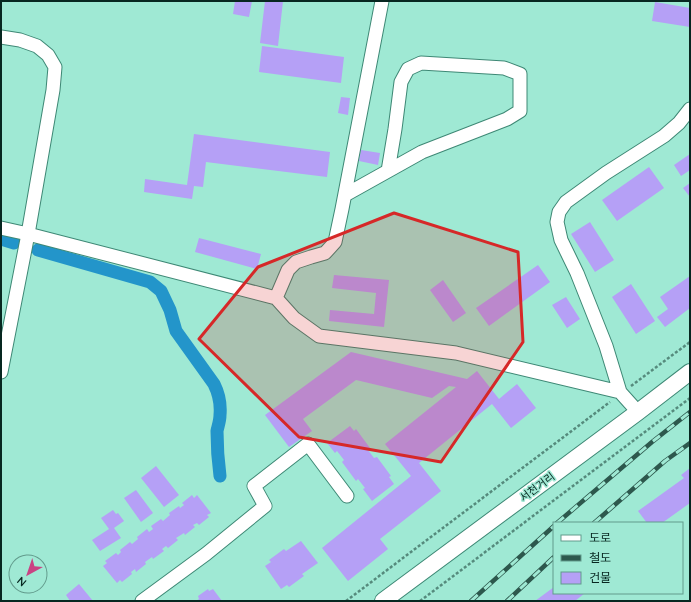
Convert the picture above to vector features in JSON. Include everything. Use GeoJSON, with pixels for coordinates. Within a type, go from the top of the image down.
{"type":"FeatureCollection","features":[{"type":"Feature","properties":{"kind":"main road","name":"서천거리"},"geometry":{"type":"LineString","coordinates":[[383,601],[690,372]]}},
{"type":"Feature","properties":{"kind":"street"},"geometry":{"type":"LineString","coordinates":[[276,298],[288,270],[296,262],[325,253],[335,242],[383,3]]}},
{"type":"Feature","properties":{"kind":"street"},"geometry":{"type":"LineString","coordinates":[[1,38],[20,40],[37,46],[48,55],[55,67],[53,90],[28,234],[1,372]]}},
{"type":"Feature","properties":{"kind":"street"},"geometry":{"type":"LineString","coordinates":[[345,195],[388,171],[422,152],[508,119],[520,111],[520,74],[504,68],[421,63],[408,69],[401,82],[388,171]]}},
{"type":"Feature","properties":{"kind":"street"},"geometry":{"type":"LineString","coordinates":[[638,412],[621,393],[606,346],[577,273],[561,240],[557,222],[559,212],[566,202],[600,177],[664,136],[679,124],[690,109]]}},
{"type":"Feature","properties":{"kind":"street"},"geometry":{"type":"LineString","coordinates":[[1,228],[276,298],[294,318],[319,336],[456,352],[621,393]]}},
{"type":"Feature","properties":{"kind":"street"},"geometry":{"type":"LineString","coordinates":[[142,601],[206,554],[265,506],[254,486],[308,444],[347,496]]}},
{"type":"Feature","properties":{"kind":"path"},"geometry":{"type":"LineString","coordinates":[[346,601],[690,342]]}},
{"type":"Feature","properties":{"kind":"path"},"geometry":{"type":"LineString","coordinates":[[420,601],[690,398]]}},
{"type":"Feature","properties":{"kind":"highlighted area"},"geometry":{"type":"Polygon","coordinates":[[[394,213],[518,252],[523,342],[441,462],[299,437],[199,339],[258,267],[394,213]]]}},
{"type":"Feature","properties":{"kind":"building"},"geometry":{"type":"Polygon","coordinates":[[[235,1],[252,1],[249,17],[233,14],[235,1]]]}},
{"type":"Feature","properties":{"kind":"building"},"geometry":{"type":"Polygon","coordinates":[[[265,1],[283,1],[278,46],[260,43],[265,1]]]}},
{"type":"Feature","properties":{"kind":"building"},"geometry":{"type":"Polygon","coordinates":[[[655,2],[690,8],[690,27],[652,21],[655,2]]]}},
{"type":"Feature","properties":{"kind":"building"},"geometry":{"type":"Polygon","coordinates":[[[262,46],[344,57],[341,83],[259,72],[262,46]]]}},
{"type":"Feature","properties":{"kind":"building"},"geometry":{"type":"Polygon","coordinates":[[[341,97],[350,98],[348,115],[338,113],[341,97]]]}},
{"type":"Feature","properties":{"kind":"building"},"geometry":{"type":"Polygon","coordinates":[[[194,134],[330,152],[327,177],[206,162],[203,187],[194,186],[192,199],[144,192],[145,179],[187,185],[194,134]]]}},
{"type":"Feature","properties":{"kind":"building"},"geometry":{"type":"Polygon","coordinates":[[[361,150],[380,153],[378,165],[359,161],[361,150]]]}},
{"type":"Feature","properties":{"kind":"building"},"geometry":{"type":"Polygon","coordinates":[[[690,154],[690,170],[681,176],[674,165],[690,154]]]}},
{"type":"Feature","properties":{"kind":"building"},"geometry":{"type":"Polygon","coordinates":[[[649,167],[664,188],[617,221],[602,200],[649,167]]]}},
{"type":"Feature","properties":{"kind":"building"},"geometry":{"type":"Polygon","coordinates":[[[690,183],[690,197],[683,188],[690,183]]]}},
{"type":"Feature","properties":{"kind":"building"},"geometry":{"type":"Polygon","coordinates":[[[590,222],[614,260],[595,272],[571,234],[590,222]]]}},
{"type":"Feature","properties":{"kind":"building"},"geometry":{"type":"Polygon","coordinates":[[[199,238],[261,254],[257,269],[195,252],[199,238]]]}},
{"type":"Feature","properties":{"kind":"building"},"geometry":{"type":"Polygon","coordinates":[[[538,265],[550,282],[489,326],[476,308],[538,265]]]}},
{"type":"Feature","properties":{"kind":"building"},"geometry":{"type":"Polygon","coordinates":[[[334,275],[389,280],[384,327],[329,321],[330,310],[374,314],[376,293],[332,288],[334,275]]]}},
{"type":"Feature","properties":{"kind":"building"},"geometry":{"type":"Polygon","coordinates":[[[690,276],[690,308],[665,327],[657,317],[668,309],[660,297],[690,276]]]}},
{"type":"Feature","properties":{"kind":"building"},"geometry":{"type":"Polygon","coordinates":[[[443,280],[466,313],[453,322],[430,290],[443,280]]]}},
{"type":"Feature","properties":{"kind":"building"},"geometry":{"type":"Polygon","coordinates":[[[631,284],[655,321],[636,334],[612,297],[631,284]]]}},
{"type":"Feature","properties":{"kind":"building"},"geometry":{"type":"Polygon","coordinates":[[[566,297],[580,319],[567,328],[552,305],[566,297]]]}},
{"type":"Feature","properties":{"kind":"building"},"geometry":{"type":"Polygon","coordinates":[[[351,352],[467,379],[477,371],[499,399],[517,384],[536,408],[511,428],[492,404],[419,463],[441,491],[380,539],[388,549],[348,581],[322,548],[411,476],[385,444],[456,387],[449,386],[432,398],[356,380],[303,419],[312,431],[289,447],[265,415],[351,352]]]}},
{"type":"Feature","properties":{"kind":"building"},"geometry":{"type":"Polygon","coordinates":[[[350,426],[354,431],[356,429],[370,448],[368,450],[374,458],[377,457],[391,476],[389,477],[394,484],[372,501],[363,489],[365,488],[358,479],[356,481],[342,462],[344,460],[337,451],[335,453],[327,443],[350,426]]]}},
{"type":"Feature","properties":{"kind":"building"},"geometry":{"type":"Polygon","coordinates":[[[156,466],[179,495],[164,507],[141,478],[156,466]]]}},
{"type":"Feature","properties":{"kind":"building"},"geometry":{"type":"Polygon","coordinates":[[[690,468],[690,503],[663,522],[646,522],[638,511],[684,478],[681,475],[690,468]]]}},
{"type":"Feature","properties":{"kind":"building"},"geometry":{"type":"Polygon","coordinates":[[[136,490],[153,513],[141,522],[124,498],[136,490]]]}},
{"type":"Feature","properties":{"kind":"building"},"geometry":{"type":"Polygon","coordinates":[[[192,495],[194,498],[197,495],[211,513],[207,515],[209,517],[199,525],[197,523],[193,525],[195,527],[185,535],[184,533],[176,538],[178,540],[168,548],[166,546],[162,549],[164,551],[153,559],[152,557],[145,562],[146,564],[136,572],[135,569],[131,572],[132,574],[122,582],[120,580],[117,583],[103,566],[107,563],[105,561],[116,553],[118,555],[121,552],[120,550],[130,542],[132,544],[138,539],[137,537],[147,529],[149,532],[153,529],[151,526],[161,519],[163,521],[170,515],[169,513],[179,506],[180,508],[184,505],[182,503],[192,495]]]}},
{"type":"Feature","properties":{"kind":"building"},"geometry":{"type":"Polygon","coordinates":[[[113,510],[116,514],[118,513],[124,521],[114,528],[121,538],[100,551],[92,540],[109,529],[101,518],[113,510]]]}},
{"type":"Feature","properties":{"kind":"building"},"geometry":{"type":"Polygon","coordinates":[[[301,541],[318,563],[302,574],[304,576],[289,587],[287,585],[281,589],[265,566],[271,562],[269,560],[284,549],[286,551],[301,541]]]}},
{"type":"Feature","properties":{"kind":"building"},"geometry":{"type":"Polygon","coordinates":[[[79,584],[93,601],[70,601],[66,595],[79,584]]]}},
{"type":"Feature","properties":{"kind":"building"},"geometry":{"type":"Polygon","coordinates":[[[553,588],[553,594],[584,594],[575,601],[535,601],[553,588]]]}},
{"type":"Feature","properties":{"kind":"building"},"geometry":{"type":"Polygon","coordinates":[[[208,589],[209,591],[213,589],[222,601],[196,601],[199,599],[198,596],[208,589]]]}},
{"type":"Feature","properties":{"kind":"waterway"},"geometry":{"type":"LineString","coordinates":[[1,239],[14,243]]}},
{"type":"Feature","properties":{"kind":"waterway"},"geometry":{"type":"LineString","coordinates":[[38,250],[150,282],[161,291],[170,310],[176,331],[214,384],[217,392],[220,407],[220,419],[217,431],[220,476]]}},
{"type":"Feature","properties":{"kind":"railway"},"geometry":{"type":"LineString","coordinates":[[558,522],[652,442],[690,412]]}},
{"type":"Feature","properties":{"kind":"railway"},"geometry":{"type":"LineString","coordinates":[[595,522],[665,461],[690,443]]}},
{"type":"Feature","properties":{"kind":"railway"},"geometry":{"type":"LineString","coordinates":[[471,601],[553,527]]}},
{"type":"Feature","properties":{"kind":"railway"},"geometry":{"type":"LineString","coordinates":[[507,601],[553,558]]}}]}
